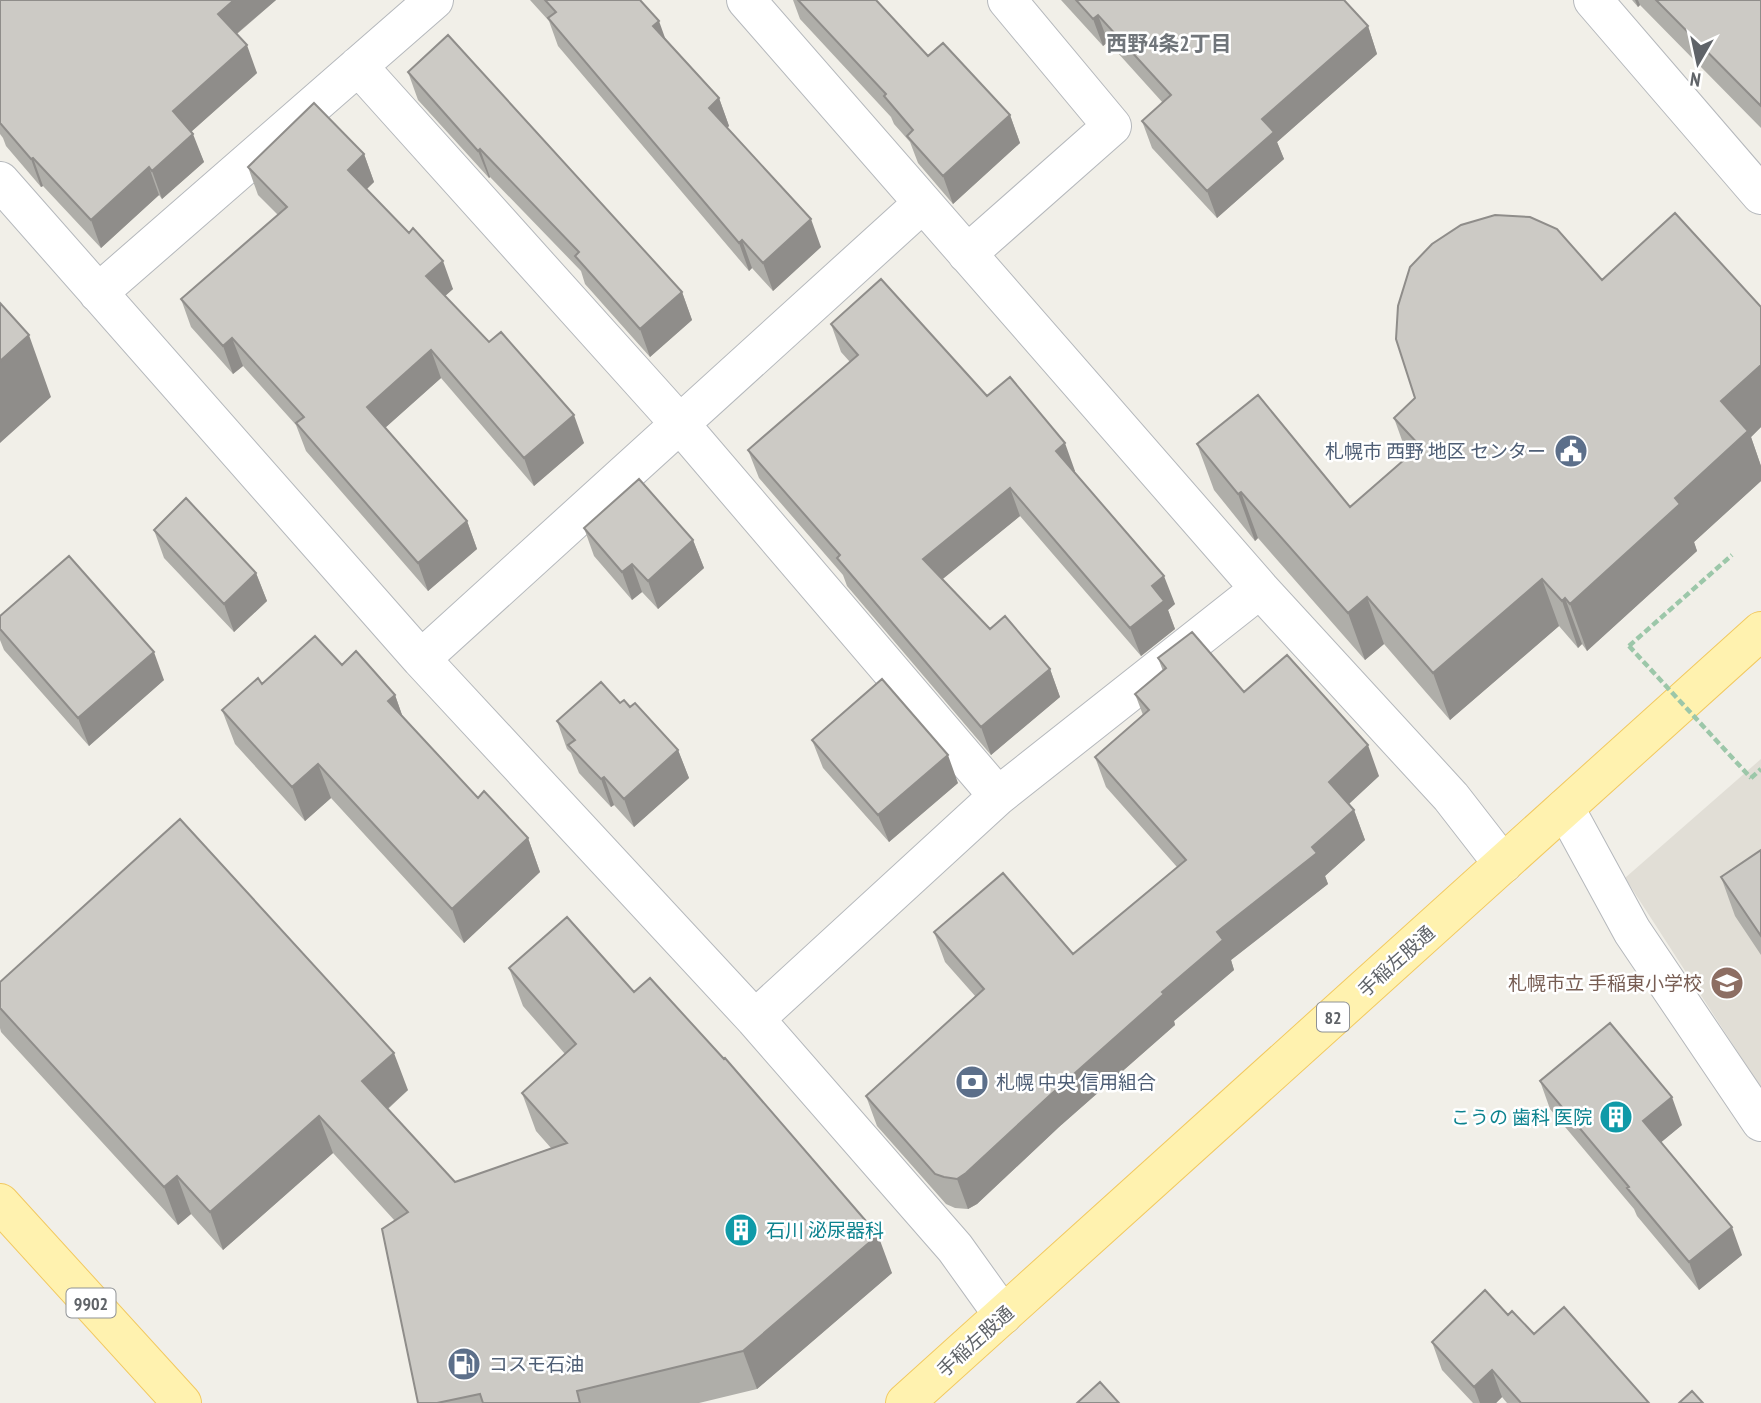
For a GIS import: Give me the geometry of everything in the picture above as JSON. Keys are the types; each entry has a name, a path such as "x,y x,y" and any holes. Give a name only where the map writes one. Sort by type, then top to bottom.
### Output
{"main road":[{"name":"手稲左股通","path":"905,1403 1761,631"},
{"name":"9902","path":"0,1203 182,1403"}],"street":[{"path":"98,293 434,0"},
{"path":"746,0 1260,590 1451,797 1503,864"},
{"path":"967,254 1112,126 1007,0"},
{"path":"1593,0 1761,195"},
{"path":"358,66 680,424 998,796"},
{"path":"0,181 421,659 755,1019 955,1248 1003,1315"},
{"path":"421,659 923,204"},
{"path":"755,1019 998,796 1260,590"},
{"path":"1565,808 1632,932 1761,1122"}],"path":[{"path":"1732,555 1629,646 1751,778 1761,769"}],"shaded area":[{"name":"札幌市立 手稲東小学校","path":"1761,759 1761,1088 1625,878"}],"building":[{"path":"0,0 234,0 218,14 247,45 173,111 193,134 152,171 149,167 91,220 0,123"},
{"path":"545,0 640,0 659,21 653,26 719,98 709,108 811,219 763,263 742,240 739,243 548,18 556,12"},
{"path":"798,0 876,0 928,56 943,43 1010,115 943,176 907,136 913,130 884,96 886,94"},
{"path":"1076,0 1344,0 1368,26 1262,119 1274,132 1207,191 1142,121 1171,95 1098,15 1093,19"},
{"path":"1656,0 1761,0 1761,106"},
{"path":"448,35 682,292 640,329 575,256 579,252 480,149 478,151 408,72"},
{"path":"314,103 364,154 348,170 409,233 413,228 443,261 426,276 489,342 501,332 574,415 524,458 431,350 367,407 467,521 418,563 296,423 304,417 232,338 223,346 181,299 287,207 248,167"},
{"path":"1675,213 1761,307 1761,365 1721,401 1748,431 1675,498 1680,504 1570,604 1565,598 1562,601 1542,579 1433,673 1367,597 1348,613 1241,492 1238,494 1197,444 1258,395 1350,507 1420,446 1394,418 1415,398 1396,339 1398,306 1410,267 1432,244 1461,225 1495,215 1530,217 1557,229 1602,280"},
{"path":"881,279 987,396 1010,377 1065,443 1056,451 1164,576 1152,586 1164,601 1130,628 1010,488 923,559 990,629 1005,616 1050,669 981,727 837,558 840,555 748,450 858,355 831,324"},
{"path":"0,303 29,335 0,361"},
{"path":"639,479 693,540 648,581 632,564 622,572 584,528"},
{"path":"186,498 256,573 224,604 154,530"},
{"path":"69,556 154,652 78,718 0,629 0,616"},
{"path":"1192,632 1244,692 1287,655 1368,745 1329,782 1354,810 1312,847 1317,853 1217,932 1223,940 1162,992 1164,994 966,1173 957,1179 935,1174 866,1096 984,989 934,932 1003,873 1073,954 1186,860 1095,757 1149,710 1135,694 1166,668 1158,658"},
{"path":"315,636 342,665 356,651 395,695 388,701 478,798 484,791 528,838 452,909 318,764 292,787 222,710 258,678 262,684"},
{"path":"882,679 948,755 878,815 812,740"},
{"path":"601,682 620,703 624,700 630,707 635,703 678,750 624,799 568,745 575,740 557,721"},
{"path":"180,819 394,1053 362,1081 455,1182 567,1143 522,1093 576,1044 509,968 567,917 634,992 650,978 725,1058 878,1235 743,1351 577,1391 580,1403 483,1403 480,1394 437,1403 418,1403 382,1229 408,1212 319,1116 210,1212 177,1176 164,1187 0,1008 0,982"},
{"path":"1761,850 1761,936 1721,877"},
{"path":"1610,1023 1672,1097 1643,1121 1732,1227 1689,1262 1540,1081"},
{"path":"1485,1290 1508,1315 1512,1311 1534,1334 1564,1307 1649,1403 1521,1403 1492,1370 1474,1387 1432,1342"},
{"path":"1100,1382 1119,1403 1077,1403"},
{"path":"1692,1391 1703,1403 1679,1403"}],"place":[{"name":"札幌市 西野 地区 センター","path":"1571,451"},
{"name":"札幌市立 手稲東小学校","path":"1727,983"},
{"name":"札幌 中央 信用組合","path":"972,1082"},
{"name":"こうの 歯科 医院","path":"1616,1117"},
{"name":"石川 泌尿器科","path":"741,1230"},
{"name":"コスモ石油","path":"464,1364"}],"district":[{"name":"西野4条2丁目","path":"1169,43"}]}
